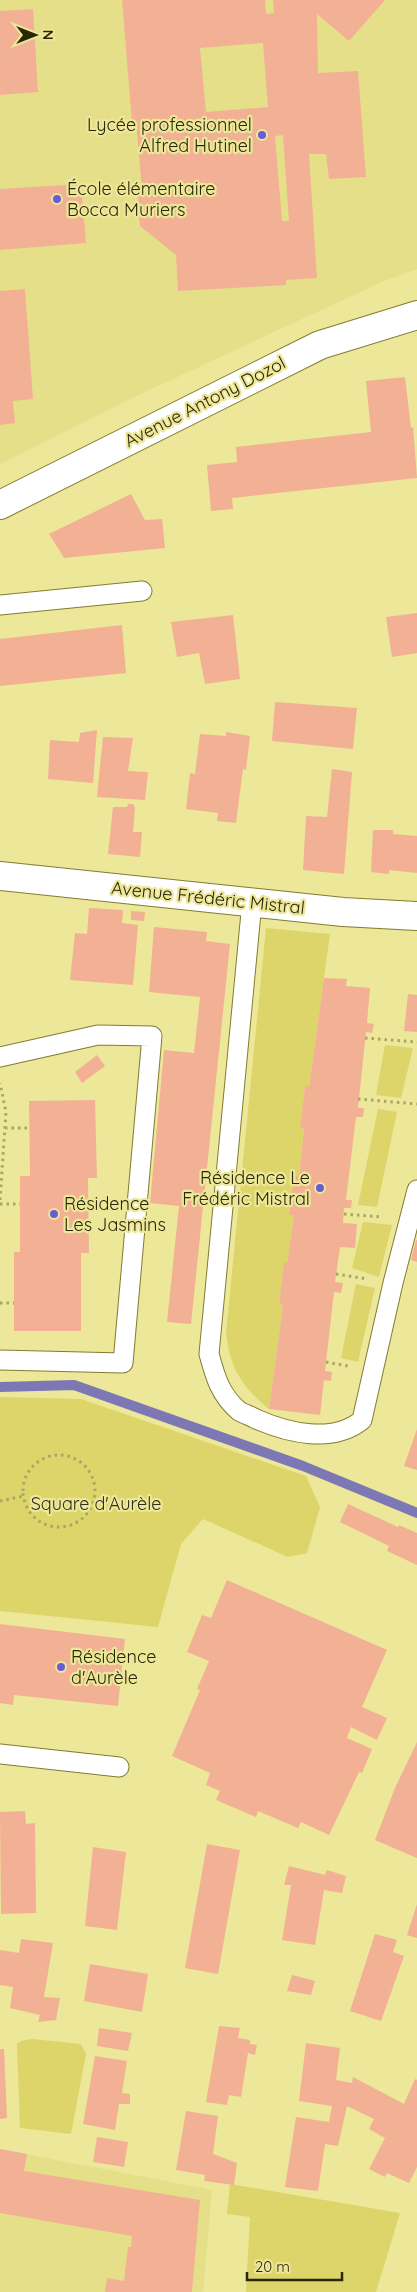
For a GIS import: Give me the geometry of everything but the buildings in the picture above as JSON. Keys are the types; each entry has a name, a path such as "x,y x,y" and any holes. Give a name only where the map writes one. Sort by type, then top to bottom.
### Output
{"street":[{"name":"Avenue Antony Dozol","path":"0,505 320,344 417,315"},
{"name":"Avenue Frédéric Mistral","path":"0,876 252,902 417,916"}],"lane":[{"path":"0,605 142,591"},
{"path":"252,902 209,1354 217,1385 239,1411 276,1428 308,1434 337,1433 352,1428 362,1420 393,1283 417,1190"},
{"path":"0,1057 98,1034 152,1036 123,1363 0,1360"},
{"path":"0,1754 120,1767"}],"path":[{"path":"365,1038 417,1042"},
{"path":"0,1082 6,1112 0,1202 20,1204"},
{"path":"358,1099 417,1104"},
{"path":"5,1128 29,1128"},
{"path":"344,1214 410,1219"},
{"path":"336,1274 393,1283"},
{"path":"0,1303 14,1303"},
{"path":"56,1455 68,1456 78,1460 90,1473 95,1489 94,1500 82,1518 73,1524 62,1527 41,1522 33,1515 24,1496 24,1484 28,1473 45,1458 56,1455"},
{"path":"0,1501 24,1496"}],"shaded area":[{"name":"Lycée professionnel Alfred Hutinel","path":"0,0 417,0 417,269 384,281 132,398 0,464"},
{"path":"0,2149 212,2190 203,2292 0,2292"}],"green space":[{"path":"266,928 330,934 309,1087 305,1087 300,1128 304,1129 299,1176 294,1176 289,1215 294,1216 287,1263 284,1263 279,1304 283,1305 269,1409 251,1393 239,1376 234,1367 226,1333"},
{"path":"385,1045 413,1048 401,1098 376,1095"},
{"path":"378,1109 397,1112 377,1207 358,1205"},
{"path":"363,1222 392,1225 379,1277 352,1268"},
{"path":"356,1284 375,1288 358,1362 341,1358"},
{"name":"Square d'Aurèle","path":"0,1397 81,1399 306,1476 320,1507 307,1553 288,1557 203,1519 181,1544 158,1627 0,1611"},
{"path":"32,2039 81,2044 86,2054 71,2134 20,2128 17,2044 21,2041"},
{"path":"230,2184 400,2213 376,2292 246,2292 250,2217 227,2214"}],"waterway":[{"path":"0,1387 74,1385 303,1466 417,1513"}],"place":[{"name":"Lycée professionnel Alfred Hutinel","path":"262,135"},
{"name":"École élémentaire Bocca Muriers","path":"57,199"},
{"name":"Résidence Le Frédéric Mistral","path":"320,1188"},
{"name":"Résidence Les Jasmins","path":"54,1214"},
{"name":"Résidence d'Aurèle","path":"61,1667"}]}
